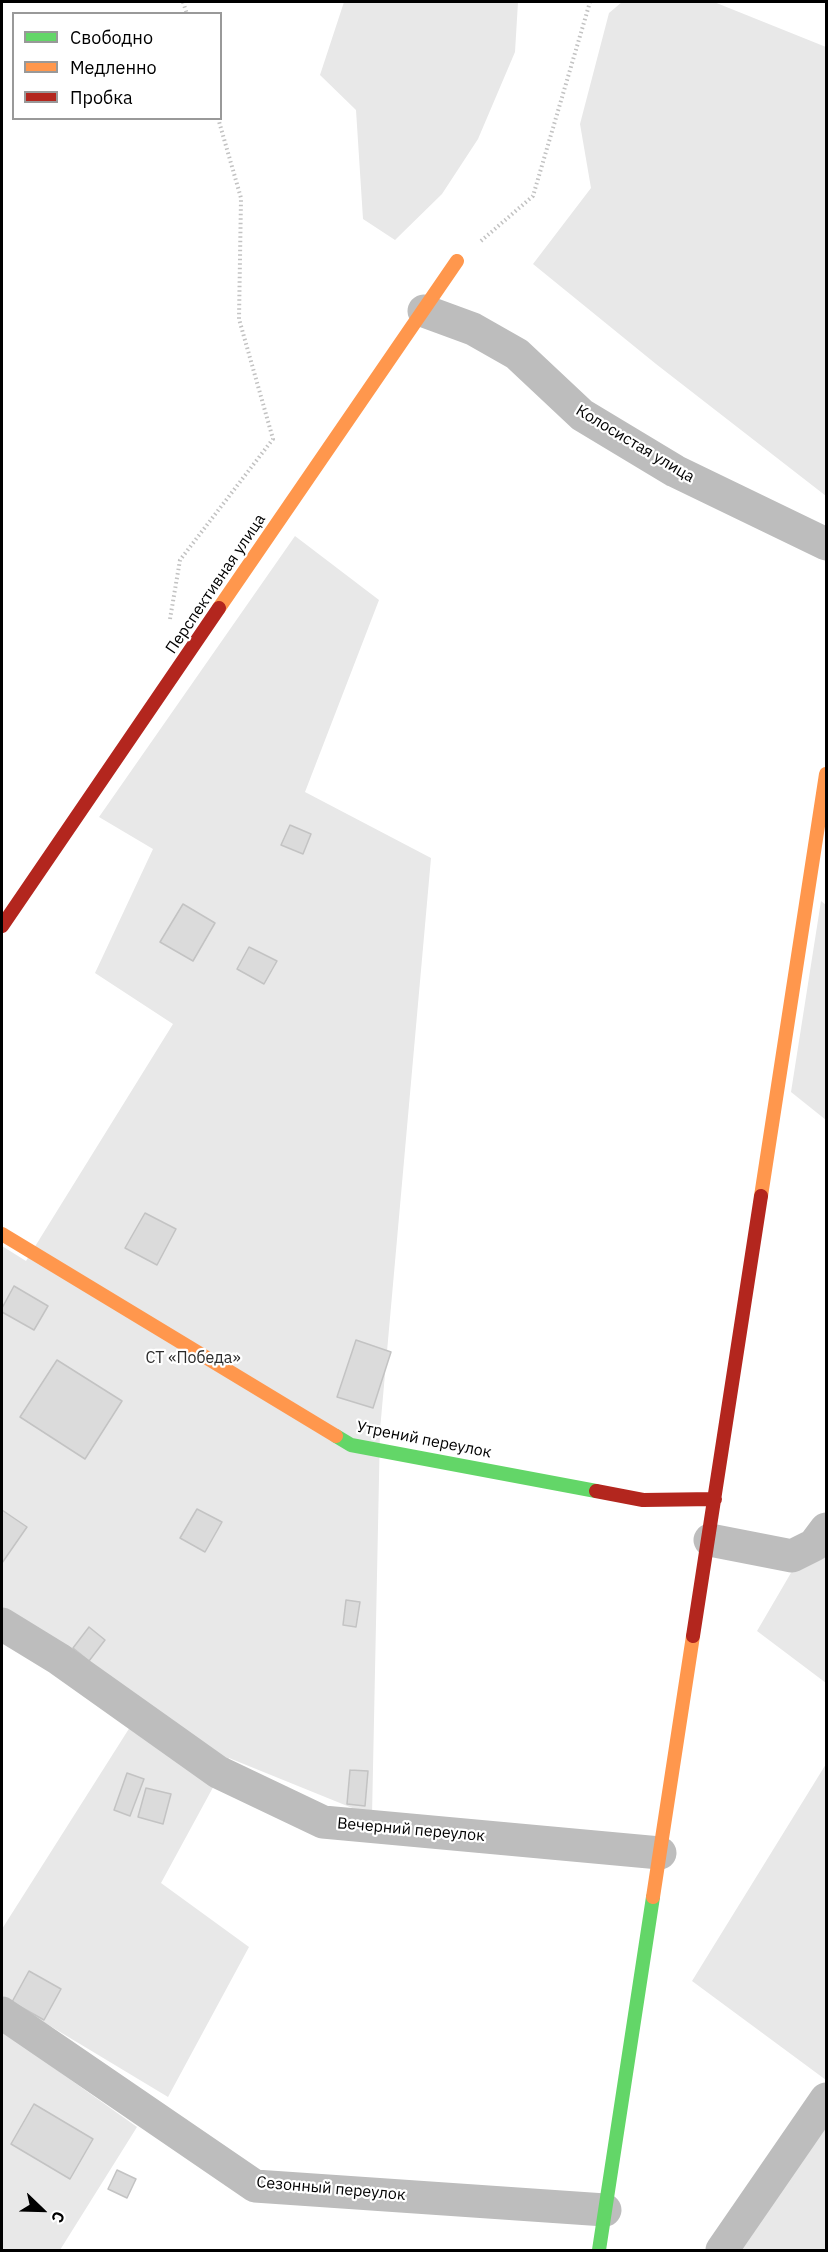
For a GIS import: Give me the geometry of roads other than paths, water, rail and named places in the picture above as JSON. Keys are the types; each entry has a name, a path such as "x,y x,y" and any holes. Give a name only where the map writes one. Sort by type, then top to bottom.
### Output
{"street":[{"name":"Перспективная улица","path":"2,926 457,261"},
{"name":"Колосистая улица","path":"424,311 473,329 516,354 582,415 675,471 826,544"},
{"path":"599,2250 826,774"},
{"name":"Утрений переулок","path":"2,1234 351,1445 643,1500 715,1499"},
{"path":"710,1540 792,1556 814,1545 826,1529"},
{"name":"Вечерний переулок","path":"2,1624 59,1659 218,1772 323,1822 660,1853"},
{"name":"Сезонный переулок","path":"2,2013 255,2186 605,2210"},
{"path":"722,2250 826,2099"}],"park label":[{"name":"СТ «Победа»","path":"193,1358"}]}
